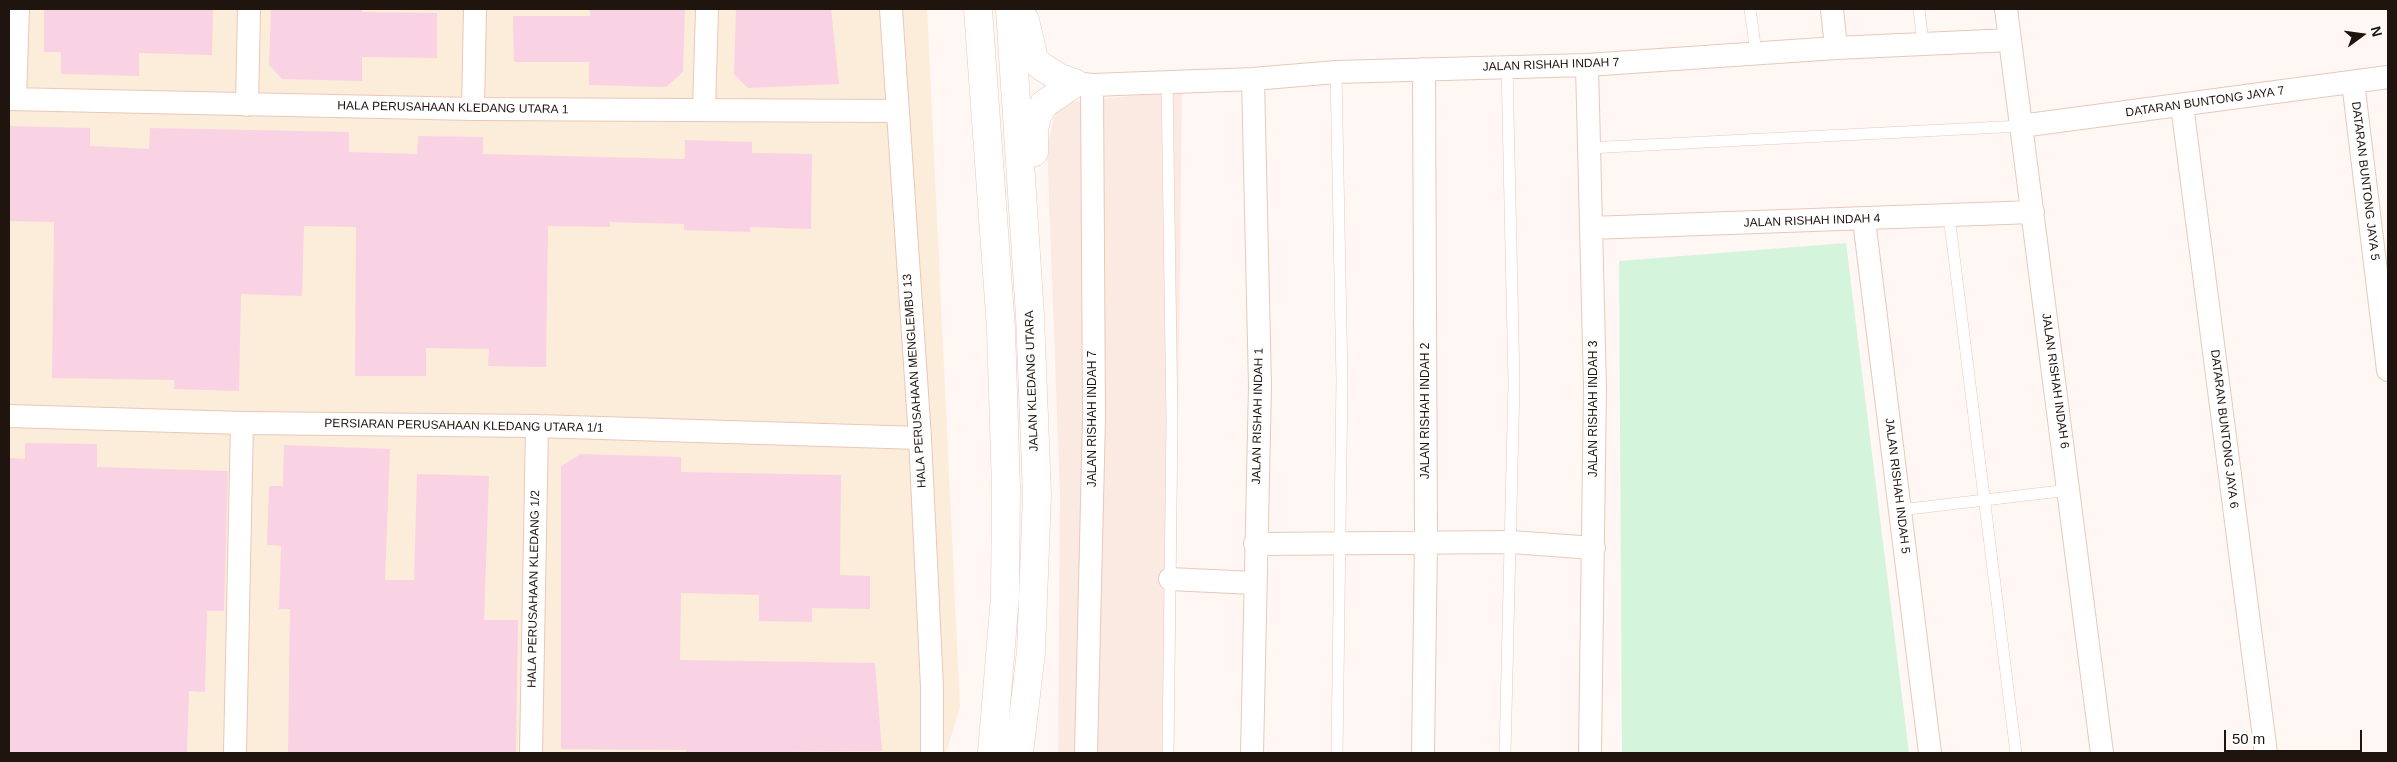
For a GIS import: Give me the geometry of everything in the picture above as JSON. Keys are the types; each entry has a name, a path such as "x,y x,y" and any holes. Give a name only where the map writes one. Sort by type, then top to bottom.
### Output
{"main road":[{"path":"978,9 1000,329 1006,488 1005,596 992,753"},
{"name":"JALAN KLEDANG UTARA","path":"1010,9 1030,316 1037,494 1030,652 1019,753"},
{"path":"1024,9 1027,34 1034,59 1040,66 1060,78 1084,84"},
{"path":"1030,316 1036,293 1038,235 1034,153 1035,122 1044,104 1084,84"}],"street":[{"path":"12,99 18,9"},
{"path":"247,105 249,9"},
{"path":"473,109 475,9"},
{"path":"704,110 707,9"},
{"name":"HALA PERUSAHAAN MENGLEMBU 13","path":"891,9 920,438 932,677 932,753"},
{"path":"1832,9 1836,48"},
{"name":"JALAN RISHAH INDAH 6","path":"2006,9 2102,753"},
{"name":"JALAN RISHAH INDAH 7","path":"1086,753 1094,418 1084,84 1253,78 1336,72 1587,65 1836,48 2010,40"},
{"name":"JALAN RISHAH INDAH 3","path":"1587,65 1595,388 1590,753"},
{"name":"JALAN RISHAH INDAH 2","path":"1423,753 1426,542 1424,69"},
{"name":"DATARAN BUNTONG JAYA 7","path":"2021,126 2388,77"},
{"name":"JALAN RISHAH INDAH 1","path":"1252,753 1254,583 1260,386 1253,78"},
{"name":"DATARAN BUNTONG JAYA 5","path":"2353,82 2388,370"},
{"name":"HALA PERUSAHAAN KLEDANG UTARA 1","path":"12,99 473,109 898,111"},
{"name":"DATARAN BUNTONG JAYA 6","path":"2182,105 2266,753"},
{"name":"JALAN RISHAH INDAH 4","path":"1591,228 1864,220 2033,212"},
{"name":"JALAN RISHAH INDAH 5","path":"1864,220 1930,753"},
{"name":"PERSIARAN PERUSAHAAN KLEDANG UTARA 1/1","path":"9,416 242,423 537,426 920,438"},
{"path":"235,753 242,423"},
{"name":"HALA PERUSAHAAN KLEDANG 1/2","path":"531,753 537,426"},
{"path":"1255,544 1511,542 1594,548"},
{"path":"1170,579 1254,583"}],"lane":[{"path":"1750,9 1756,53"},
{"path":"1919,9 1923,44"},
{"path":"1505,753 1514,383 1507,67"},
{"path":"1336,72 1342,380 1337,753"},
{"path":"1168,81 1172,421 1168,753"},
{"path":"1588,148 2021,126"},
{"path":"1949,216 2016,753"},
{"path":"1900,510 2069,490"}],"shaded area":[{"path":"9,9 927,9 960,707 946,753 9,753"},
{"path":"1182,91 1174,753 1058,753 1060,495 1047,145 1058,103"}],"green space":[{"path":"1846,243 1909,753 1622,753 1619,261"}],"building":[{"path":"44,9 213,10 212,55 139,53 139,76 61,74 61,52 44,52"},
{"path":"271,9 362,9 362,12 437,13 437,58 362,57 362,81 282,79 269,65"},
{"path":"590,9 685,9 683,72 666,87 589,85 589,62 514,62 513,16 590,16"},
{"path":"736,9 831,9 839,84 748,88 734,74"},
{"path":"9,126 90,128 90,146 149,149 150,128 349,132 349,152 417,154 418,136 483,137 483,154 685,159 685,140 752,142 752,153 812,154 811,229 750,227 750,232 684,230 684,224 610,222 610,227 548,226 546,367 488,366 489,349 426,348 426,376 355,376 356,227 304,226 302,296 241,294 239,391 174,389 174,380 52,378 54,222 9,221"},
{"path":"25,443 97,444 97,467 228,471 224,611 207,611 205,692 189,691 187,753 9,753 9,458 25,459"},
{"path":"284,445 390,449 385,580 414,580 417,474 489,476 484,620 518,620 516,753 288,753 290,609 279,609 281,546 267,545 269,486 283,486"},
{"path":"581,454 681,457 681,472 841,475 840,575 870,576 870,609 812,608 812,622 759,621 759,595 681,593 680,660 875,663 882,751 686,753 686,750 561,749 561,466"}]}
